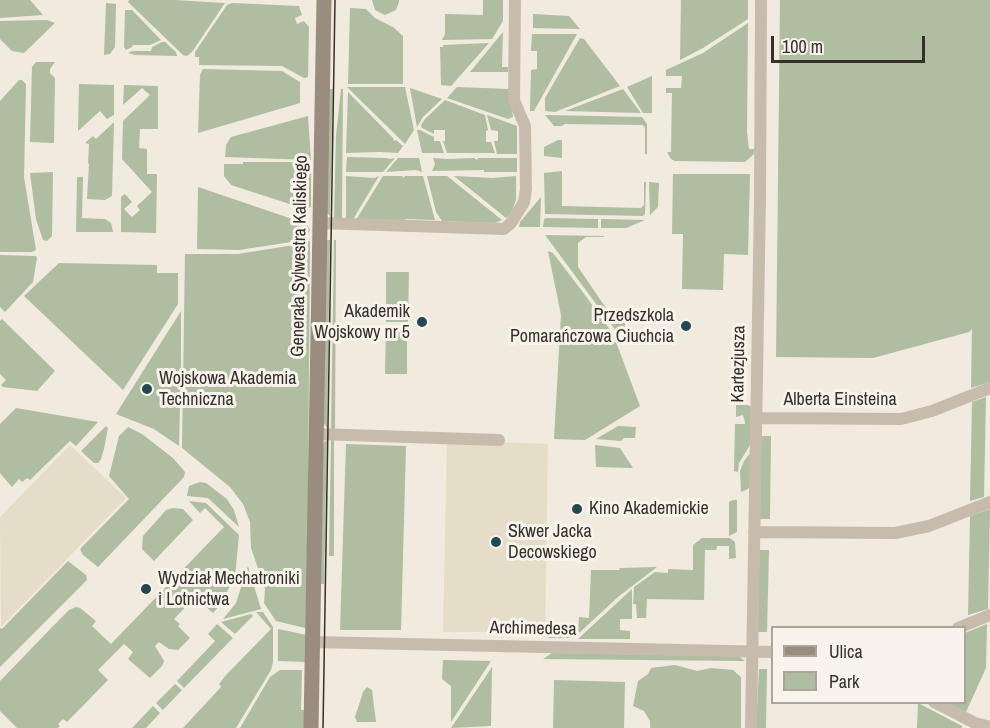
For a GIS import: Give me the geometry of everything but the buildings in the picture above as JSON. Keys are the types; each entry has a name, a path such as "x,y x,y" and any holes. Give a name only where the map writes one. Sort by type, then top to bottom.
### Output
{"street":[{"name":"Generała Sylwestra Kaliskiego","path":"311,728 324,0"},
{"name":"Kartezjusza","path":"751,728 761,0"},
{"path":"319,223 504,229 511,223 524,202 526,189 525,126 514,100 515,3"},
{"name":"Alberta Einsteina","path":"756,418 901,419 932,411 990,388"},
{"path":"317,434 499,440"},
{"path":"754,532 895,533 929,526 990,502"},
{"path":"961,626 990,615"},
{"name":"Archimedesa","path":"313,642 771,652"},
{"path":"938,704 975,723 990,727"}],"green space":[{"path":"0,0 30,0 43,15 0,18"},
{"path":"129,0 225,3 187,56 183,55 128,2"},
{"path":"372,0 399,0 399,2 396,10 385,15 375,10"},
{"path":"483,0 503,0 503,21 492,39 442,40 445,34 445,14 483,15"},
{"path":"681,0 748,0 748,19 680,60"},
{"path":"780,0 990,0 990,382 971,388 972,329 969,332 873,358 776,357"},
{"path":"106,3 116,4 115,47 110,54 104,55"},
{"path":"232,3 299,6 302,15 295,18 297,24 304,21 309,27 308,77 304,78 282,66 199,65 199,57 195,57 195,52 227,5"},
{"path":"350,8 366,9 375,18 393,27 403,36 403,84 348,84"},
{"path":"125,10 132,10 161,40 150,45 133,45 126,50 124,47"},
{"path":"533,14 569,16 580,29 533,28"},
{"path":"47,20 55,23 24,53 12,51 0,39 0,21"},
{"path":"748,23 747,132 749,149 755,149 754,154 745,162 675,161 671,159 667,152 671,152 672,93 666,93 666,88 681,88 682,76 666,76 666,70 703,53"},
{"path":"503,32 502,67 508,67 508,72 470,72"},
{"path":"532,34 577,34 534,111 530,111 531,70 537,69 537,51 531,51"},
{"path":"580,38 584,39 620,86 555,112 545,111 545,98"},
{"path":"162,42 176,52 177,56 128,53 151,51 152,47"},
{"path":"489,43 451,86 441,85 440,47"},
{"path":"36,62 55,62 50,69 50,73 55,78 54,143 30,142 32,67"},
{"path":"203,69 282,71 300,82 300,103 198,133 200,75"},
{"path":"652,76 652,113 643,113 627,87"},
{"path":"19,80 26,84 24,177 36,250 0,252 0,101"},
{"path":"79,84 114,85 114,115 107,119 100,111 78,131"},
{"path":"124,85 158,86 158,129 140,129 139,148 147,149 147,174 157,174 156,233 121,232 121,197 125,194 132,202 124,209 132,217 140,210 137,206 152,192 122,159 123,121 150,95 142,88 123,105"},
{"path":"347,87 405,87 414,130 405,144"},
{"path":"457,87 509,89 513,117 508,119 447,98"},
{"path":"410,88 442,99 423,117 417,127"},
{"path":"328,89 333,89 330,216 327,213"},
{"path":"341,89 343,89 342,221 334,219 336,136"},
{"path":"623,89 641,113 565,111"},
{"path":"348,92 394,141 396,140 403,146 398,153 346,153"},
{"path":"445,100 485,115 488,130 486,131 486,142 491,142 495,153 447,153 443,141 445,141 445,130 434,130 434,134 422,128 421,125 425,119"},
{"path":"487,115 517,126 517,154 497,154 494,141 498,141 498,131 491,130"},
{"path":"545,115 642,117 647,124 647,154 645,154 643,125 565,124 554,126"},
{"path":"308,116 311,160 225,157 226,145 231,137"},
{"path":"114,122 112,196 105,200 87,199 89,144 85,143 93,136 96,139"},
{"path":"417,130 434,137 434,141 440,141 444,153 422,153"},
{"path":"562,140 562,158 544,156 544,147"},
{"path":"347,157 395,158 383,172 346,172"},
{"path":"398,158 419,158 422,172 416,170 386,172"},
{"path":"433,158 474,158 477,160 478,158 517,158 517,172 432,171 435,164"},
{"path":"243,162 311,162 311,207 305,209 231,185 224,176 224,164 243,164"},
{"path":"562,171 562,206 641,208 644,205 644,182 646,182 645,214 643,216 545,214 544,173"},
{"path":"53,172 52,236 47,241 43,240 36,219 30,173"},
{"path":"673,174 750,174 748,255 724,254 723,290 682,289 683,234 672,234"},
{"path":"346,176 374,178 379,176 352,221 346,221"},
{"path":"383,176 402,176 404,178 405,176 423,176 435,220 406,219 399,223 356,220"},
{"path":"427,176 447,176 502,220 495,223 442,221 436,212"},
{"path":"454,176 493,178 516,176 516,200 511,213 506,218"},
{"path":"77,177 83,177 82,218 105,219 111,223 113,232 76,232"},
{"path":"649,182 659,183 658,207 650,215"},
{"path":"198,187 307,224 310,230 298,241 239,250 197,249"},
{"path":"541,197 540,227 519,227 520,222"},
{"path":"546,218 598,219 598,228 543,227"},
{"path":"601,219 645,220 626,228 601,228"},
{"path":"545,235 604,236 586,237 578,243 578,267 606,308 625,309 625,343"},
{"path":"325,240 330,240 327,428 322,421"},
{"path":"334,240 336,240 335,430 331,430"},
{"path":"310,241 307,627 305,628 276,621 264,603 265,589 251,548 250,522 243,504 230,487 182,448 185,254 238,254"},
{"path":"548,251 553,253 613,334 640,406 585,440 554,439 561,315"},
{"path":"0,255 36,256 37,258 33,282 5,312 0,307"},
{"path":"59,263 157,265 157,273 178,273 178,304 123,390 24,296"},
{"path":"386,272 409,272 408,322 386,322"},
{"path":"181,311 179,446 154,429 116,414"},
{"path":"2,319 55,371 37,391 1,385 6,380 0,374 0,321"},
{"path":"386,330 407,330 407,374 385,374"},
{"path":"986,397 984,497 970,501 972,402"},
{"path":"736,405 751,407 750,445 739,463 738,472 734,471 735,424 745,424 745,422 743,415 736,417"},
{"path":"16,408 98,422 76,446 70,441 30,480 27,478 22,482 19,479 12,487 0,473 0,424"},
{"path":"106,426 108,428 101,459 98,463 94,463 81,451"},
{"path":"618,426 636,427 635,438 624,438 621,441 596,439"},
{"path":"128,427 142,434 173,458 185,472 184,477 98,567 83,555 80,549 129,499 109,476 119,436"},
{"path":"760,436 771,436 770,519 759,519"},
{"path":"334,438 334,556 329,556 331,439"},
{"path":"327,440 324,584 320,584 323,443"},
{"path":"346,444 406,446 401,630 340,630"},
{"path":"595,445 620,448 633,468 596,467"},
{"path":"751,452 750,486 741,492 740,471"},
{"path":"200,482 206,483 227,499 234,510 239,527 208,498 187,496 189,486"},
{"path":"737,500 737,532 729,536 729,502"},
{"path":"189,501 206,503 239,535 235,576 221,604 213,613 195,597 174,619 190,638 178,650 169,649 159,642 155,646 164,661 150,678 128,659 133,652 124,644 98,670 108,680 67,722 63,719 58,724 60,726 58,728 17,728 0,711 0,681 69,610 80,608 96,621 92,626 111,644 224,527 205,508 200,513"},
{"path":"183,509 193,520 154,561 142,549 143,536 166,510"},
{"path":"990,509 988,609 968,615 970,516"},
{"path":"702,538 730,538 735,542 736,558 729,559 729,546 717,546 716,550 705,550 704,600 647,599 646,618 637,618 636,604 633,604 634,587 655,572 668,573 668,569 693,570 693,545"},
{"path":"758,550 769,550 767,632 758,632"},
{"path":"68,561 86,575 87,580 0,667 0,628 2,629"},
{"path":"248,566 261,609 223,619 236,603"},
{"path":"657,567 618,597 578,634 579,617 589,618 591,570"},
{"path":"632,589 632,619 620,619 620,630 630,631 630,639 578,639"},
{"path":"256,612 263,612 273,627 273,662 271,670 236,728 183,728 221,687 219,684 226,675 271,629"},
{"path":"251,614 253,616 235,634 221,622"},
{"path":"548,618 571,637 571,638 548,638"},
{"path":"217,624 233,638 184,688 177,681 215,641 208,634"},
{"path":"987,624 986,668 966,712 950,704 966,704 966,633"},
{"path":"278,629 307,635 305,662 278,661"},
{"path":"552,653 738,656 745,661 543,659"},
{"path":"443,660 491,661 451,722 451,686 442,679"},
{"path":"675,665 697,671 711,668 733,670 741,677 741,728 650,728 650,721 644,711 633,706 638,681 648,674 651,668"},
{"path":"492,667 491,726 451,728"},
{"path":"759,669 767,669 766,728 756,728"},
{"path":"280,670 302,670 301,710 305,710 305,728 240,728 270,677"},
{"path":"554,680 625,682 624,728 553,728"},
{"path":"175,684 182,690 163,710 156,703"},
{"path":"367,687 372,690 376,722 357,722 355,717 363,692"},
{"path":"918,704 962,726 962,728 917,728"},
{"path":"153,706 160,713 146,728 132,728"}],"shaded area":[{"name":"Skwer Jacka Decowskiego","path":"447,440 548,444 545,638 535,632 443,632"},
{"path":"70,445 126,498 1,627 0,517"}],"tram line":[{"path":"323,728 335,0"}],"place":[{"name":"Akademik Wojskowy nr 5","path":"422,322"},
{"name":"Przedszkola Pomarańczowa Ciuchcia","path":"686,326"},
{"name":"Wojskowa Akademia Techniczna","path":"147,389"},
{"name":"Kino Akademickie","path":"577,509"},
{"name":"Skwer Jacka Decowskiego","path":"496,542"},
{"name":"Wydział Mechatroniki i Lotnictwa","path":"146,589"}]}
